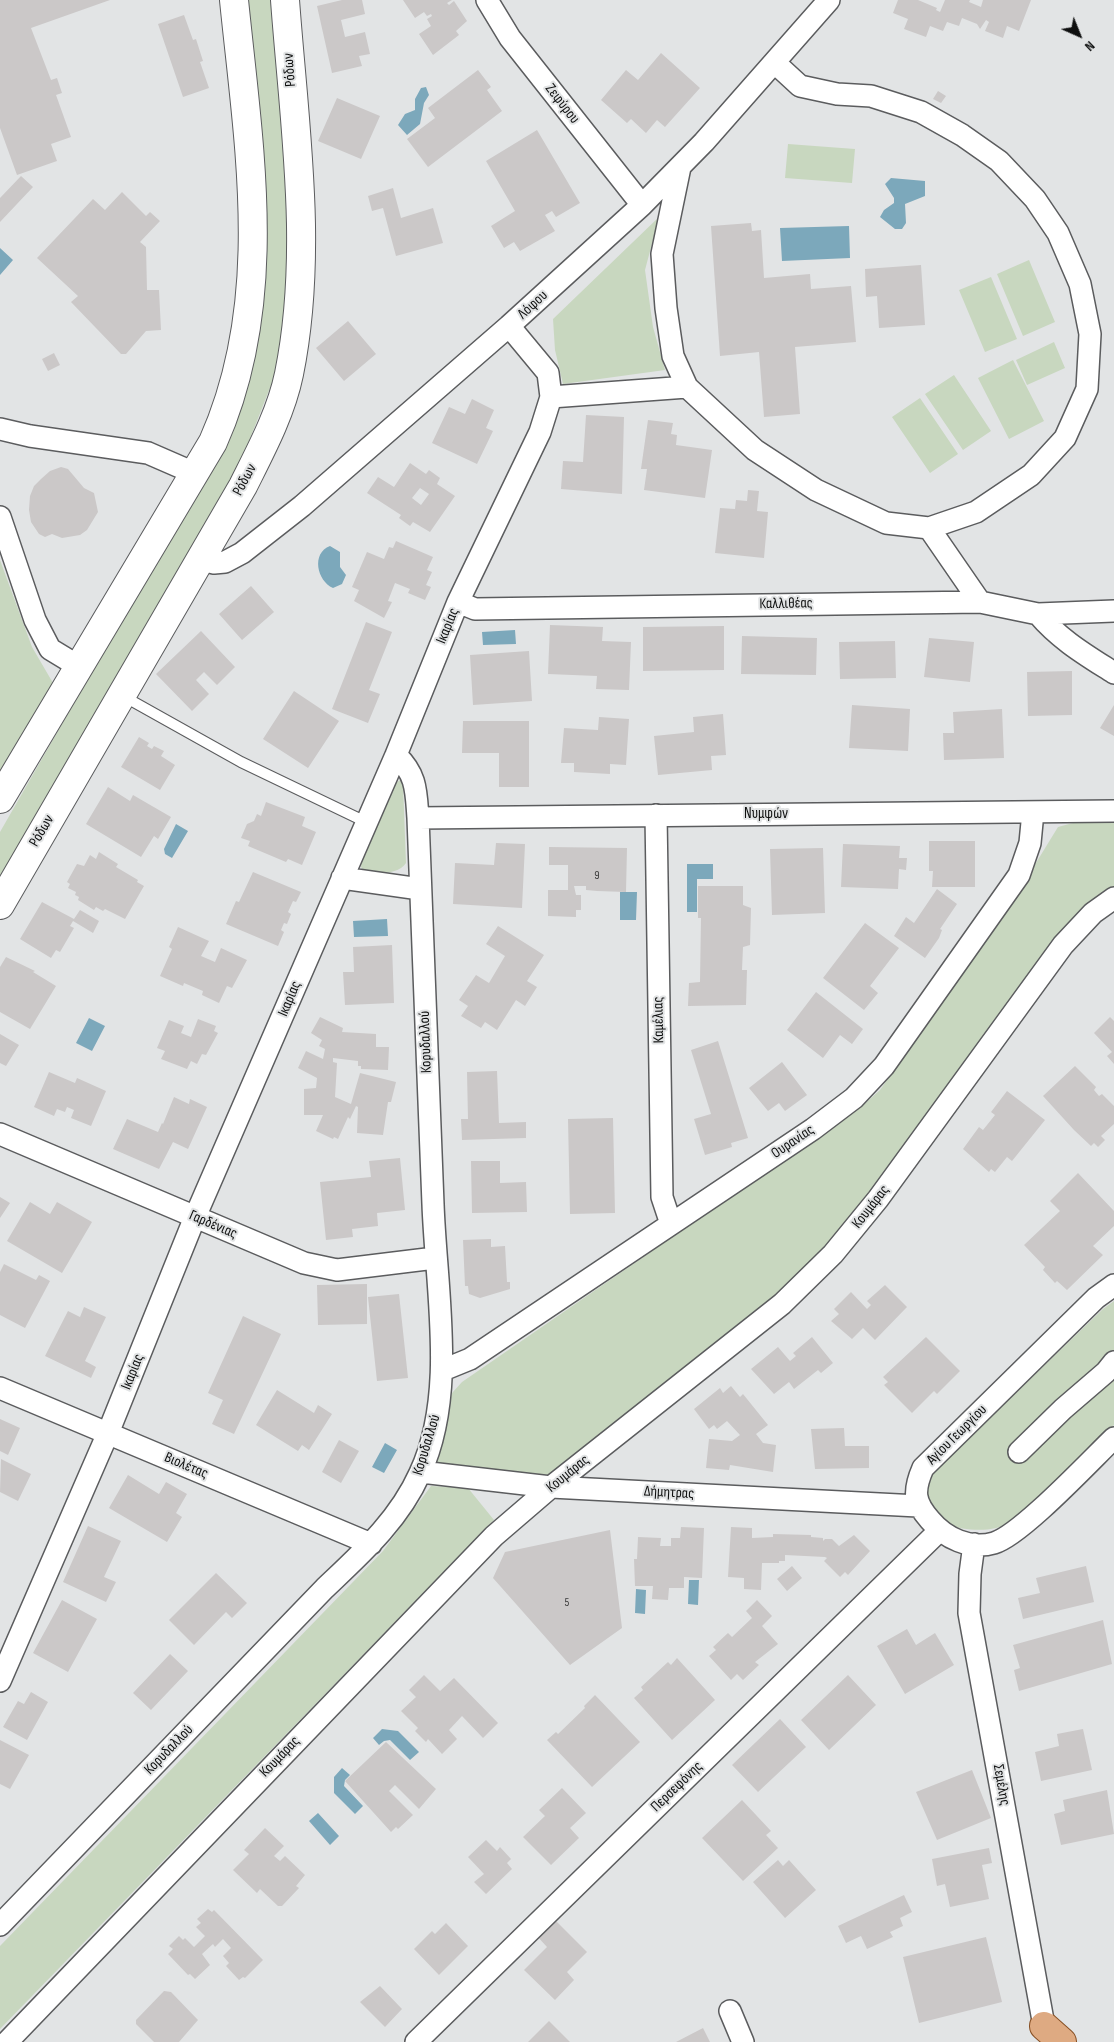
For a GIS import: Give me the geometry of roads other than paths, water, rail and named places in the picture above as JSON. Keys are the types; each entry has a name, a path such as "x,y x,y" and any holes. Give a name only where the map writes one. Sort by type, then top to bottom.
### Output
{"street":[{"path":"0,800 213,442 228,408 239,369 254,256 252,183 234,0"},
{"name":"Ρόδων","path":"0,905 243,486 271,429 289,375 300,303 302,232 285,0"},
{"name":"Ζεφύρου","path":"487,0 510,38 642,205"},
{"name":"Λόφου","path":"201,560 225,562 242,553 302,506 509,326 642,205 680,167 776,63 829,0"},
{"path":"680,167 662,254 666,308 674,356 687,387 754,450 816,490 886,523 929,528 976,512 1031,475 1065,438 1087,389 1090,334 1080,284 1058,233 1035,198 999,161 962,135 922,112 871,96 837,94 800,86 776,63"},
{"name":"Ικαρίας","path":"0,1681 108,1433 196,1217 396,755 458,602 540,432 551,397 548,373 509,326"},
{"path":"551,397 687,387"},
{"path":"0,429 39,438 148,453 194,473"},
{"path":"0,517 35,620 50,649 78,666"},
{"path":"929,528 980,602"},
{"name":"Καλλιθέας","path":"458,602 476,609 980,602 1038,614 1114,611"},
{"path":"1038,614 1052,630 1071,646 1114,673"},
{"name":"Κορυδαλλού","path":"0,1925 325,1588 371,1544 402,1507 421,1472 438,1414 443,1370 435,1258 418,818 415,784 408,766 396,755"},
{"name":"Νυμφών","path":"418,818 656,814 1114,811"},
{"name":"Ουρανίας","path":"443,1370 470,1359 820,1124 854,1098 884,1066 1019,875 1030,843 1032,812"},
{"name":"Καμέλιας","path":"656,814 662,1198 671,1224"},
{"path":"342,878 420,889"},
{"name":"Κουμάρας","path":"7,2042 218,1821 411,1624 453,1576 494,1536 551,1487 782,1304 834,1254 878,1199 1063,945 1093,913 1114,898"},
{"name":"Γαρδένιας","path":"0,1134 304,1263 337,1270 435,1258"},
{"name":"Αγίου Γεωργίου","path":"918,1506 916,1488 922,1468 1096,1298 1114,1285"},
{"path":"1019,1452 1063,1409 1106,1372 1114,1362"},
{"name":"Βιολέτας","path":"0,1388 371,1544"},
{"path":"918,1506 939,1531 955,1540 974,1544 994,1543 1016,1531 1114,1438"},
{"name":"Δήμητρας","path":"421,1472 551,1487 918,1506"},
{"name":"Περσεφόνης","path":"416,2042 939,1531"},
{"name":"Σεμέλης","path":"974,1544 970,1574 969,1613 1050,2037"},
{"path":"730,2011 743,2042"}],"lane":[{"path":"122,695 241,762 366,822"}],"water":[{"path":"426,87 429,95 424,103 420,124 407,135 398,125 405,114 415,110 415,99 421,88"},
{"path":"891,178 925,181 925,196 905,204 906,223 902,229 895,229 880,217 884,210 894,203 894,198 885,184"},
{"path":"849,226 850,258 782,261 780,228"},
{"path":"0,248 13,260 0,275"},
{"path":"330,546 340,552 340,567 346,575 342,584 333,588 323,579 318,567 320,555"},
{"path":"515,630 516,644 483,645 482,632"},
{"path":"176,824 188,831 172,858 165,854 164,849"},
{"path":"687,864 713,864 713,879 697,879 697,912 687,912"},
{"path":"620,892 637,892 636,920 620,920"},
{"path":"387,919 388,936 354,937 353,921"},
{"path":"89,1018 105,1026 92,1051 76,1043"},
{"path":"385,1443 397,1450 384,1473 372,1467"},
{"path":"689,1580 699,1580 698,1605 688,1604"},
{"path":"636,1589 646,1590 645,1614 635,1613"},
{"path":"382,1729 398,1731 419,1752 410,1760 390,1740 384,1741 379,1745 373,1738"},
{"path":"342,1768 350,1775 345,1780 344,1786 363,1806 355,1814 334,1793 334,1777"},
{"path":"318,1813 339,1836 330,1845 309,1821"}]}
